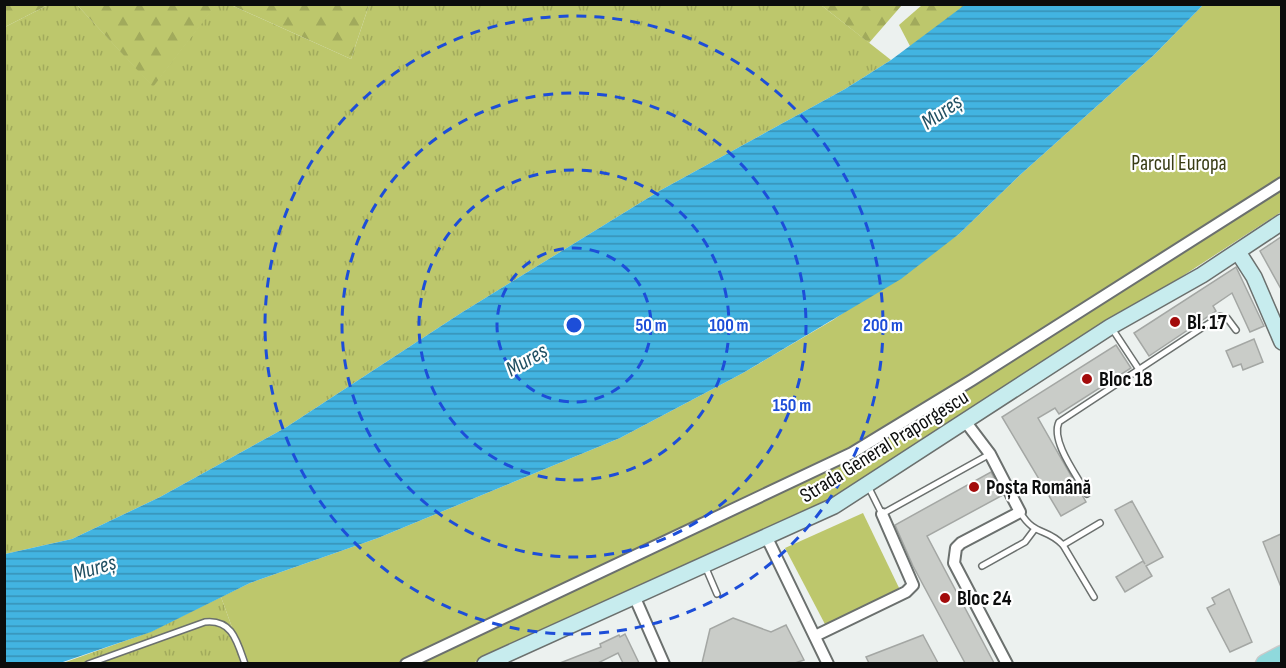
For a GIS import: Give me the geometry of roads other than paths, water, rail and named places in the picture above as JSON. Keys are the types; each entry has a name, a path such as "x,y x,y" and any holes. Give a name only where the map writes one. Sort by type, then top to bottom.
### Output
{"main road":[{"path":"1265,663 1281,655"}],"street":[{"path":"406,663 852,453 972,380 1281,183"},
{"name":"Strada General Praporgescu","path":"485,663 635,598 834,507 1110,327 1238,252 1281,222"},
{"path":"1238,252 1254,277 1281,342"},
{"path":"965,422 990,454 1020,512 961,543 953,555 954,563 1007,663"},
{"path":"815,636 906,592 913,585 882,514"},
{"path":"767,538 828,663"},
{"path":"635,598 664,663"}],"lane":[{"path":"1087,494 1060,445 1056,428 1066,416 1220,316 1227,318 1236,330"},
{"path":"1110,327 1140,370"},
{"path":"868,486 882,514 990,454"},
{"path":"1020,512 1028,526 1050,534 1063,545 1094,597"},
{"path":"1063,545 1100,523"},
{"path":"982,566 1025,542 1034,530"},
{"path":"705,566 717,594"},
{"path":"88,663 205,622 217,620 227,625 235,637 245,663"}],"water":[{"name":"Mureș","path":"966,4 1203,5 1154,55 1020,175 959,234 901,279 743,373 620,438 378,538 250,583 151,632 60,663 5,663 5,554 72,539 160,497 285,428 461,313 661,190 845,89 891,60"}],"place":[{"name":"Bl. 17","path":"1175,322"},
{"name":"Bloc 18","path":"1087,379"},
{"name":"Poșta Română","path":"974,487"},
{"name":"Bloc 24","path":"945,598"}],"park label":[{"name":"Parcul Europa","path":"1179,163"}]}
